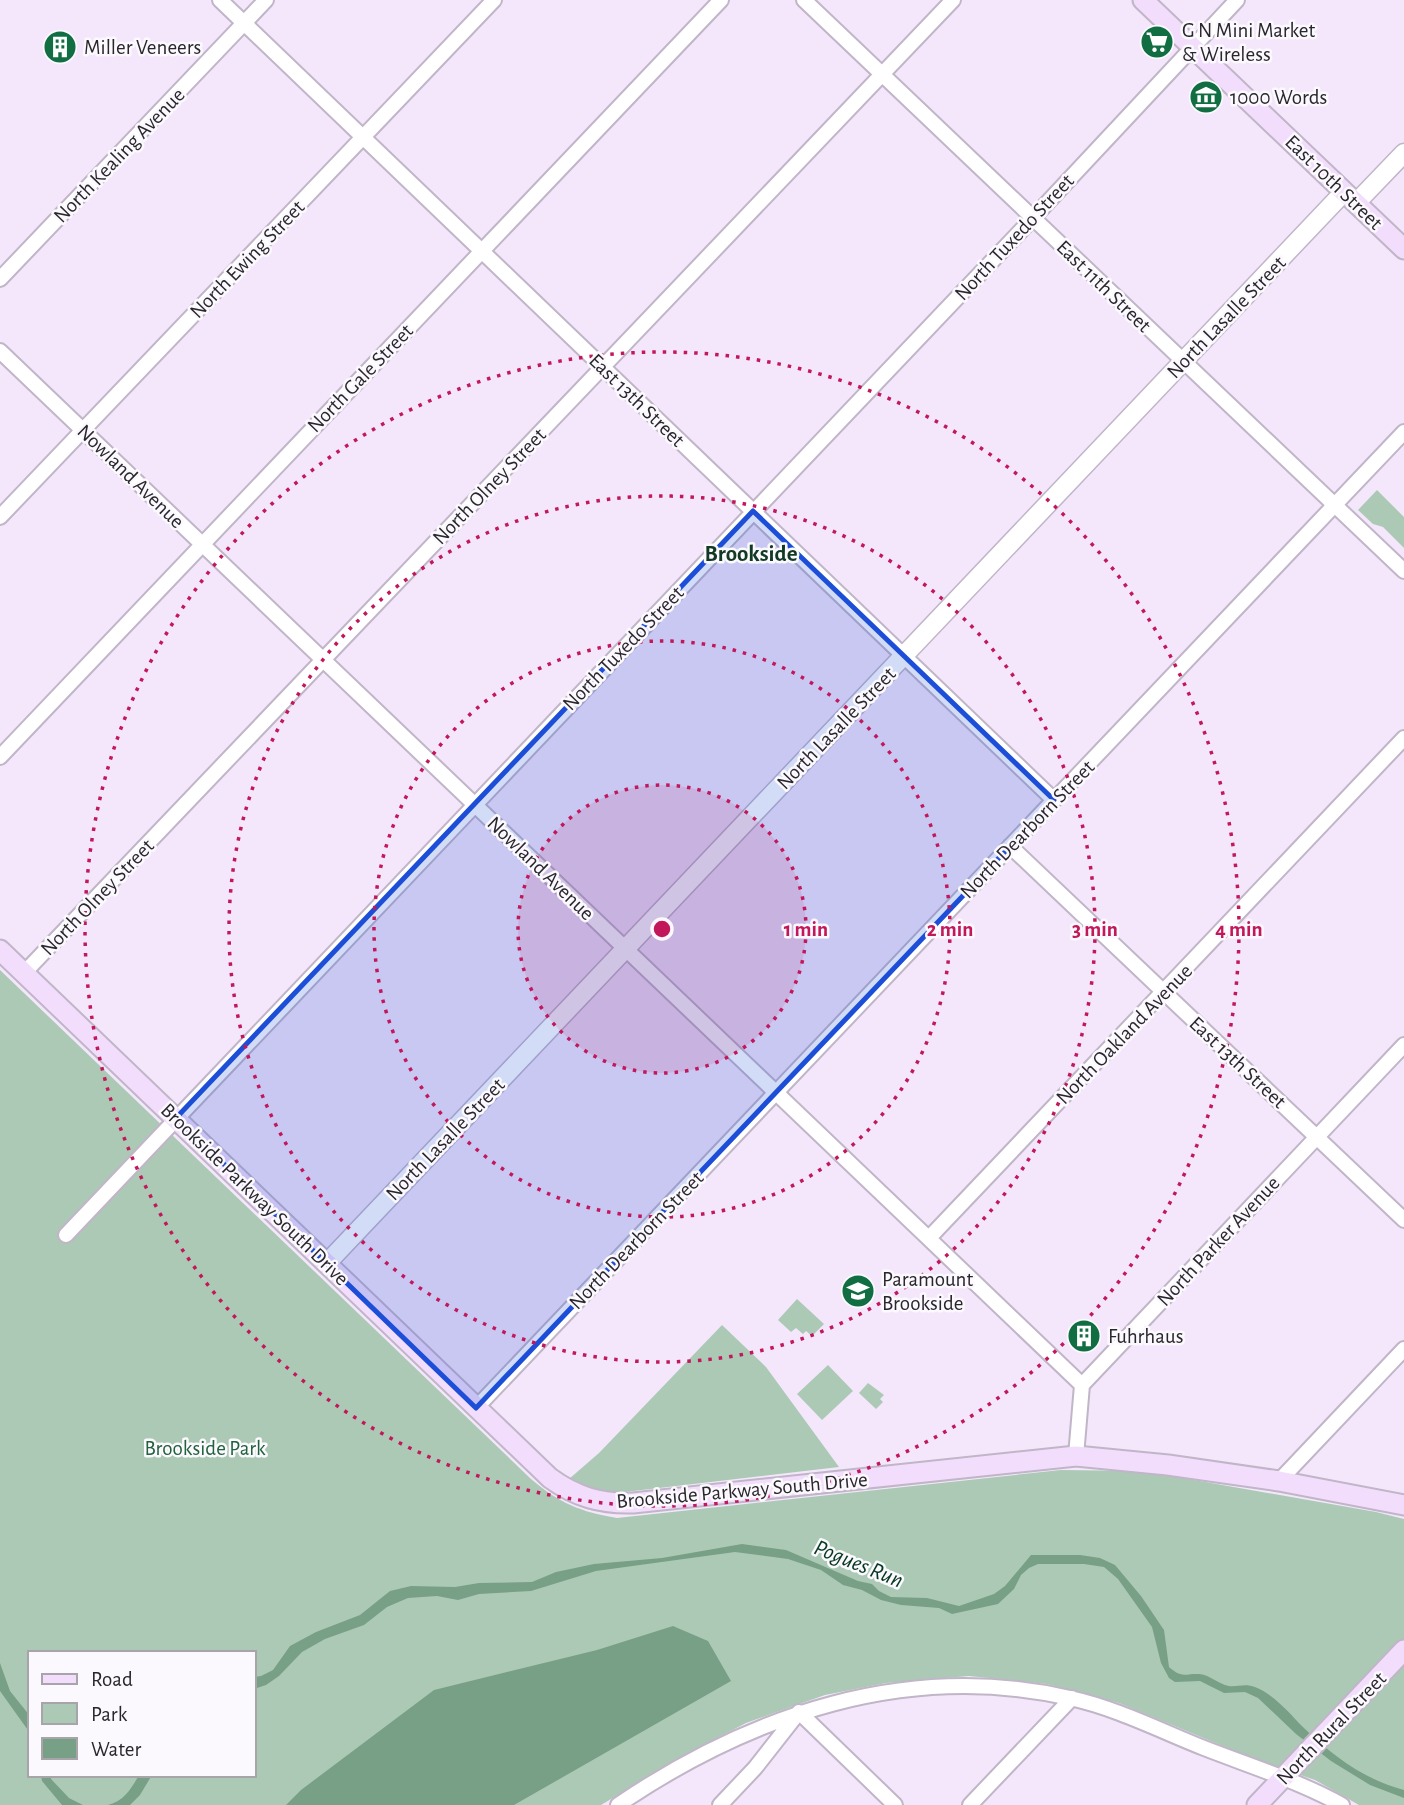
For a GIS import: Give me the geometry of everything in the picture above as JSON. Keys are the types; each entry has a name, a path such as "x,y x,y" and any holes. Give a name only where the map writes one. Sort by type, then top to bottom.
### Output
{"main road":[{"name":"East 10th Street","path":"1143,0 1404,249"},
{"name":"Brookside Parkway South Drive","path":"0,950 477,1408 561,1486 583,1497 616,1504 1076,1456 1279,1480 1404,1505"},
{"name":"North Rural Street","path":"1257,1805 1404,1650"}],"street":[{"name":"East 13th Street","path":"220,0 1054,800"},
{"name":"North Kealing Avenue","path":"0,279 266,0"},
{"name":"North Ewing Street","path":"0,517 494,0"},
{"name":"North Gale Street","path":"0,757 721,0"},
{"name":"East 11th Street","path":"804,0 1404,571"},
{"name":"North Olney Street","path":"24,973 953,0"},
{"name":"North Tuxedo Street","path":"66,1235 1237,0"},
{"name":"North Lasalle Street","path":"327,1263 1183,362 1350,198 1404,153"},
{"name":"Nowland Avenue","path":"0,351 1082,1385"},
{"name":"North Dearborn Street","path":"477,1408 1404,432"},
{"name":"North Oakland Avenue","path":"929,1238 1404,738"},
{"name":"East 13th Street","path":"1010,846 1404,1220"},
{"name":"North Parker Avenue","path":"1082,1385 1404,1045"},
{"path":"1279,1480 1404,1349"},
{"path":"1076,1456 1082,1385"},
{"path":"625,1803 738,1737 799,1712 850,1698 915,1688 979,1687 1029,1690 1094,1704 1342,1805"},
{"path":"970,1805 1072,1698"},
{"path":"720,1805 755,1768 799,1712"},
{"path":"799,1712 895,1805"}],"highlighted area":[{"path":"753,511 1054,800 476,1408 176,1118"}],"green space":[{"path":"1377,490 1404,517 1404,548 1383,527 1373,524 1358,510"},
{"name":"Brookside Park","path":"0,970 531,1479 561,1500 581,1509 617,1518 1061,1470 1143,1471 1404,1519 1404,1805 1359,1805 1315,1780 1254,1759 1119,1703 1047,1684 969,1676 886,1683 825,1695 746,1723 690,1752 601,1805 0,1805"},
{"path":"797,1299 824,1324 812,1336 806,1331 803,1334 796,1328 791,1332 778,1320"},
{"path":"722,1325 766,1367 839,1467 616,1493 592,1489 569,1479 599,1453"},
{"path":"828,1365 853,1391 822,1420 797,1394"},
{"path":"868,1383 884,1395 880,1399 883,1402 876,1409 859,1393"}],"water":[{"path":"742,1544 786,1550 858,1581 872,1584 891,1597 927,1598 959,1606 994,1594 1005,1586 1031,1555 1080,1555 1100,1558 1115,1565 1141,1596 1164,1630 1169,1667 1174,1671 1181,1674 1202,1674 1225,1685 1248,1685 1262,1690 1338,1757 1376,1780 1404,1790 1404,1798 1370,1785 1331,1761 1296,1734 1258,1698 1245,1692 1224,1693 1200,1681 1175,1682 1169,1678 1161,1663 1152,1627 1118,1579 1104,1567 1084,1564 1038,1564 1021,1575 1014,1589 998,1604 952,1614 939,1608 901,1605 881,1600 862,1590 843,1585 821,1570 788,1559 735,1552 596,1571 531,1591 479,1594 458,1600 437,1596 408,1598 387,1607 364,1625 325,1639 302,1652 279,1676 256,1688 256,1677 273,1670 290,1646 316,1632 360,1615 390,1591 411,1586 455,1587 479,1583 532,1582 556,1572 594,1564 662,1558"},
{"path":"673,1626 708,1641 731,1681 514,1805 286,1805 301,1790 434,1690 597,1650"},
{"path":"0,1663 10,1691 28,1714 28,1730 0,1691"},
{"path":"41,1777 51,1777 69,1798 83,1805 62,1805"},
{"path":"138,1777 151,1777 130,1805 108,1805 123,1797"}],"place":[{"name":"G N Mini Market & Wireless","path":"1157,42"},
{"name":"Miller Veneers","path":"60,47"},
{"name":"1000 Words","path":"1206,97"},
{"name":"Paramount Brookside","path":"858,1291"},
{"name":"Fuhrhaus","path":"1084,1336"}],"district":[{"name":"Brookside","path":"751,553"}],"water label":[{"name":"Pogues Run","path":"859,1563"}]}
